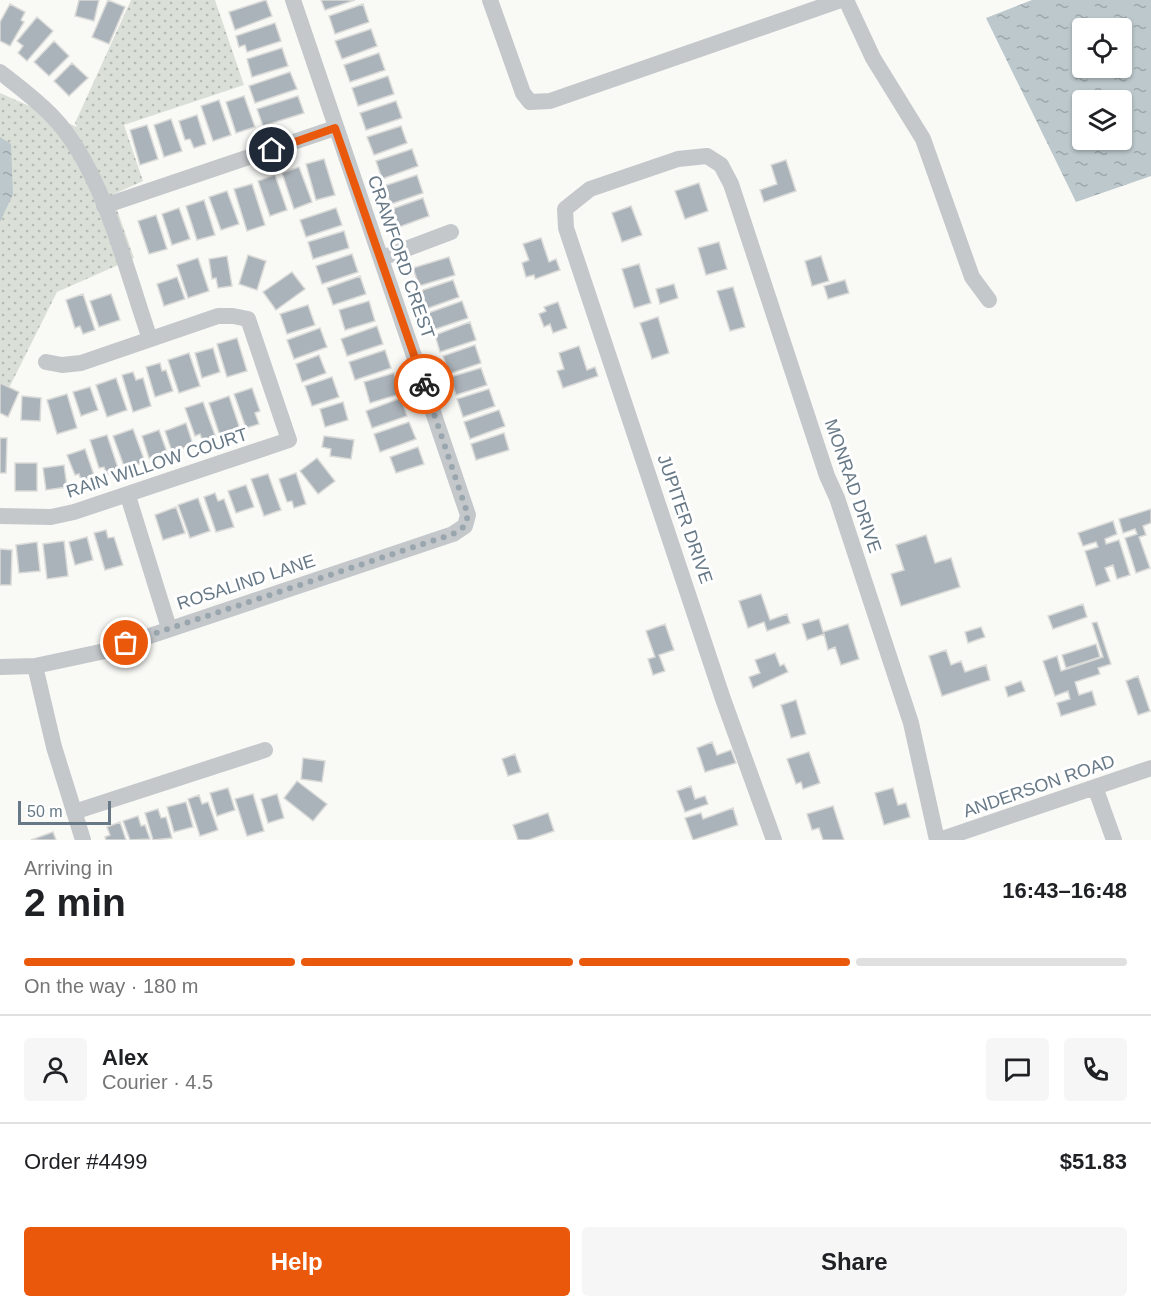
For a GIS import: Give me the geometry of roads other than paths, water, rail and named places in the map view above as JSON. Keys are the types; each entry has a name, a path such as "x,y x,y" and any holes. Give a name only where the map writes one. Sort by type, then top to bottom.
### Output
{"street":[{"name":"CRAWFORD CREST","path":"294,0 335,128 468,515 465,526"},
{"path":"490,0 523,93 530,102 560,98 841,0"},
{"path":"846,0 873,58 923,139 972,277 989,300"},
{"path":"0,72 54,118 84,160 104,206 150,339 81,363 63,365 46,362"},
{"path":"104,206 335,128"},
{"name":"JUPITER DRIVE","path":"708,156 678,159 590,189 565,209 566,228 582,270 723,699 774,840"},
{"name":"MONRAD DRIVE","path":"708,156 721,165 731,184 856,553 911,723 938,840"},
{"path":"381,258 451,232"},
{"name":"RAIN WILLOW COURT","path":"0,516 51,517 128,496 289,440 248,319 218,316 150,339"},
{"path":"128,496 170,628"},
{"name":"ROSALIND LANE","path":"0,667 35,666 105,651 453,534 465,526"},
{"path":"35,666 54,747 83,840"},
{"path":"74,812 265,750"},
{"name":"ANDERSON ROAD","path":"938,840 1151,768"},
{"path":"1095,787 1114,840"}],"water":[{"path":"1032,0 1151,0 1151,176 1076,202 986,18"},
{"path":"0,137 11,144 13,194 0,222"}]}
